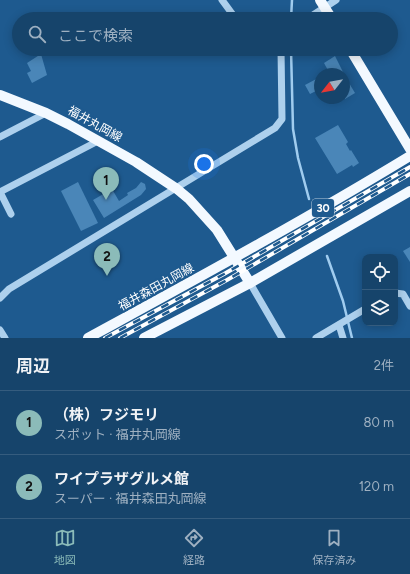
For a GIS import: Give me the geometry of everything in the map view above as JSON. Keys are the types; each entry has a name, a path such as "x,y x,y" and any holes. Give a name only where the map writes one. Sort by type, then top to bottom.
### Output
{"main road":[{"path":"354,56 410,149"},
{"name":"福井丸岡線","path":"0,95 46,113 136,162 176,189 189,199 211,222 250,283"},
{"name":"30","path":"235,258 310,214 333,203 410,156"},
{"name":"30","path":"250,283 410,191"},
{"name":"福井森田丸岡線","path":"88,338 235,258"},
{"path":"144,338 250,283"}],"street":[{"path":"222,0 231,12"},
{"path":"314,12 322,4 336,0"},
{"path":"0,298 9,289 275,128 282,119 281,56"},
{"path":"0,137 46,113"},
{"path":"11,214 0,192 98,141"},
{"path":"250,283 282,338"},
{"path":"398,294 403,294 410,306"},
{"path":"316,338 362,311"},
{"path":"339,325 343,338"},
{"path":"0,330 5,338"}],"building":[{"path":"38,56 42,56 47,75 32,83 27,73 31,71 27,63"},
{"path":"335,56 341,68 327,68 324,63"},
{"path":"314,80 314,92 310,94 305,85"},
{"path":"350,85 355,93 350,96"},
{"path":"338,125 348,142 346,144 359,163 353,167 352,165 337,174 315,138"},
{"path":"78,182 98,223 81,231 61,191"},
{"path":"141,182 145,184 146,189 141,195 104,218 93,200 112,189 119,201 128,195 127,193 136,188"},
{"path":"410,247 410,262 403,251"}],"waterway":[{"path":"291,12 292,0"},
{"path":"291,56 293,129 298,158 309,199"},
{"path":"327,256 343,301 352,338"}],"railway":[{"path":"105,338 224,274 410,167"},
{"path":"120,338 227,280 410,174"}],"place":[{"name":"（株）フジモリ","path":"106,200"},
{"name":"ワイプラザグルメ館","path":"107,276"}]}
